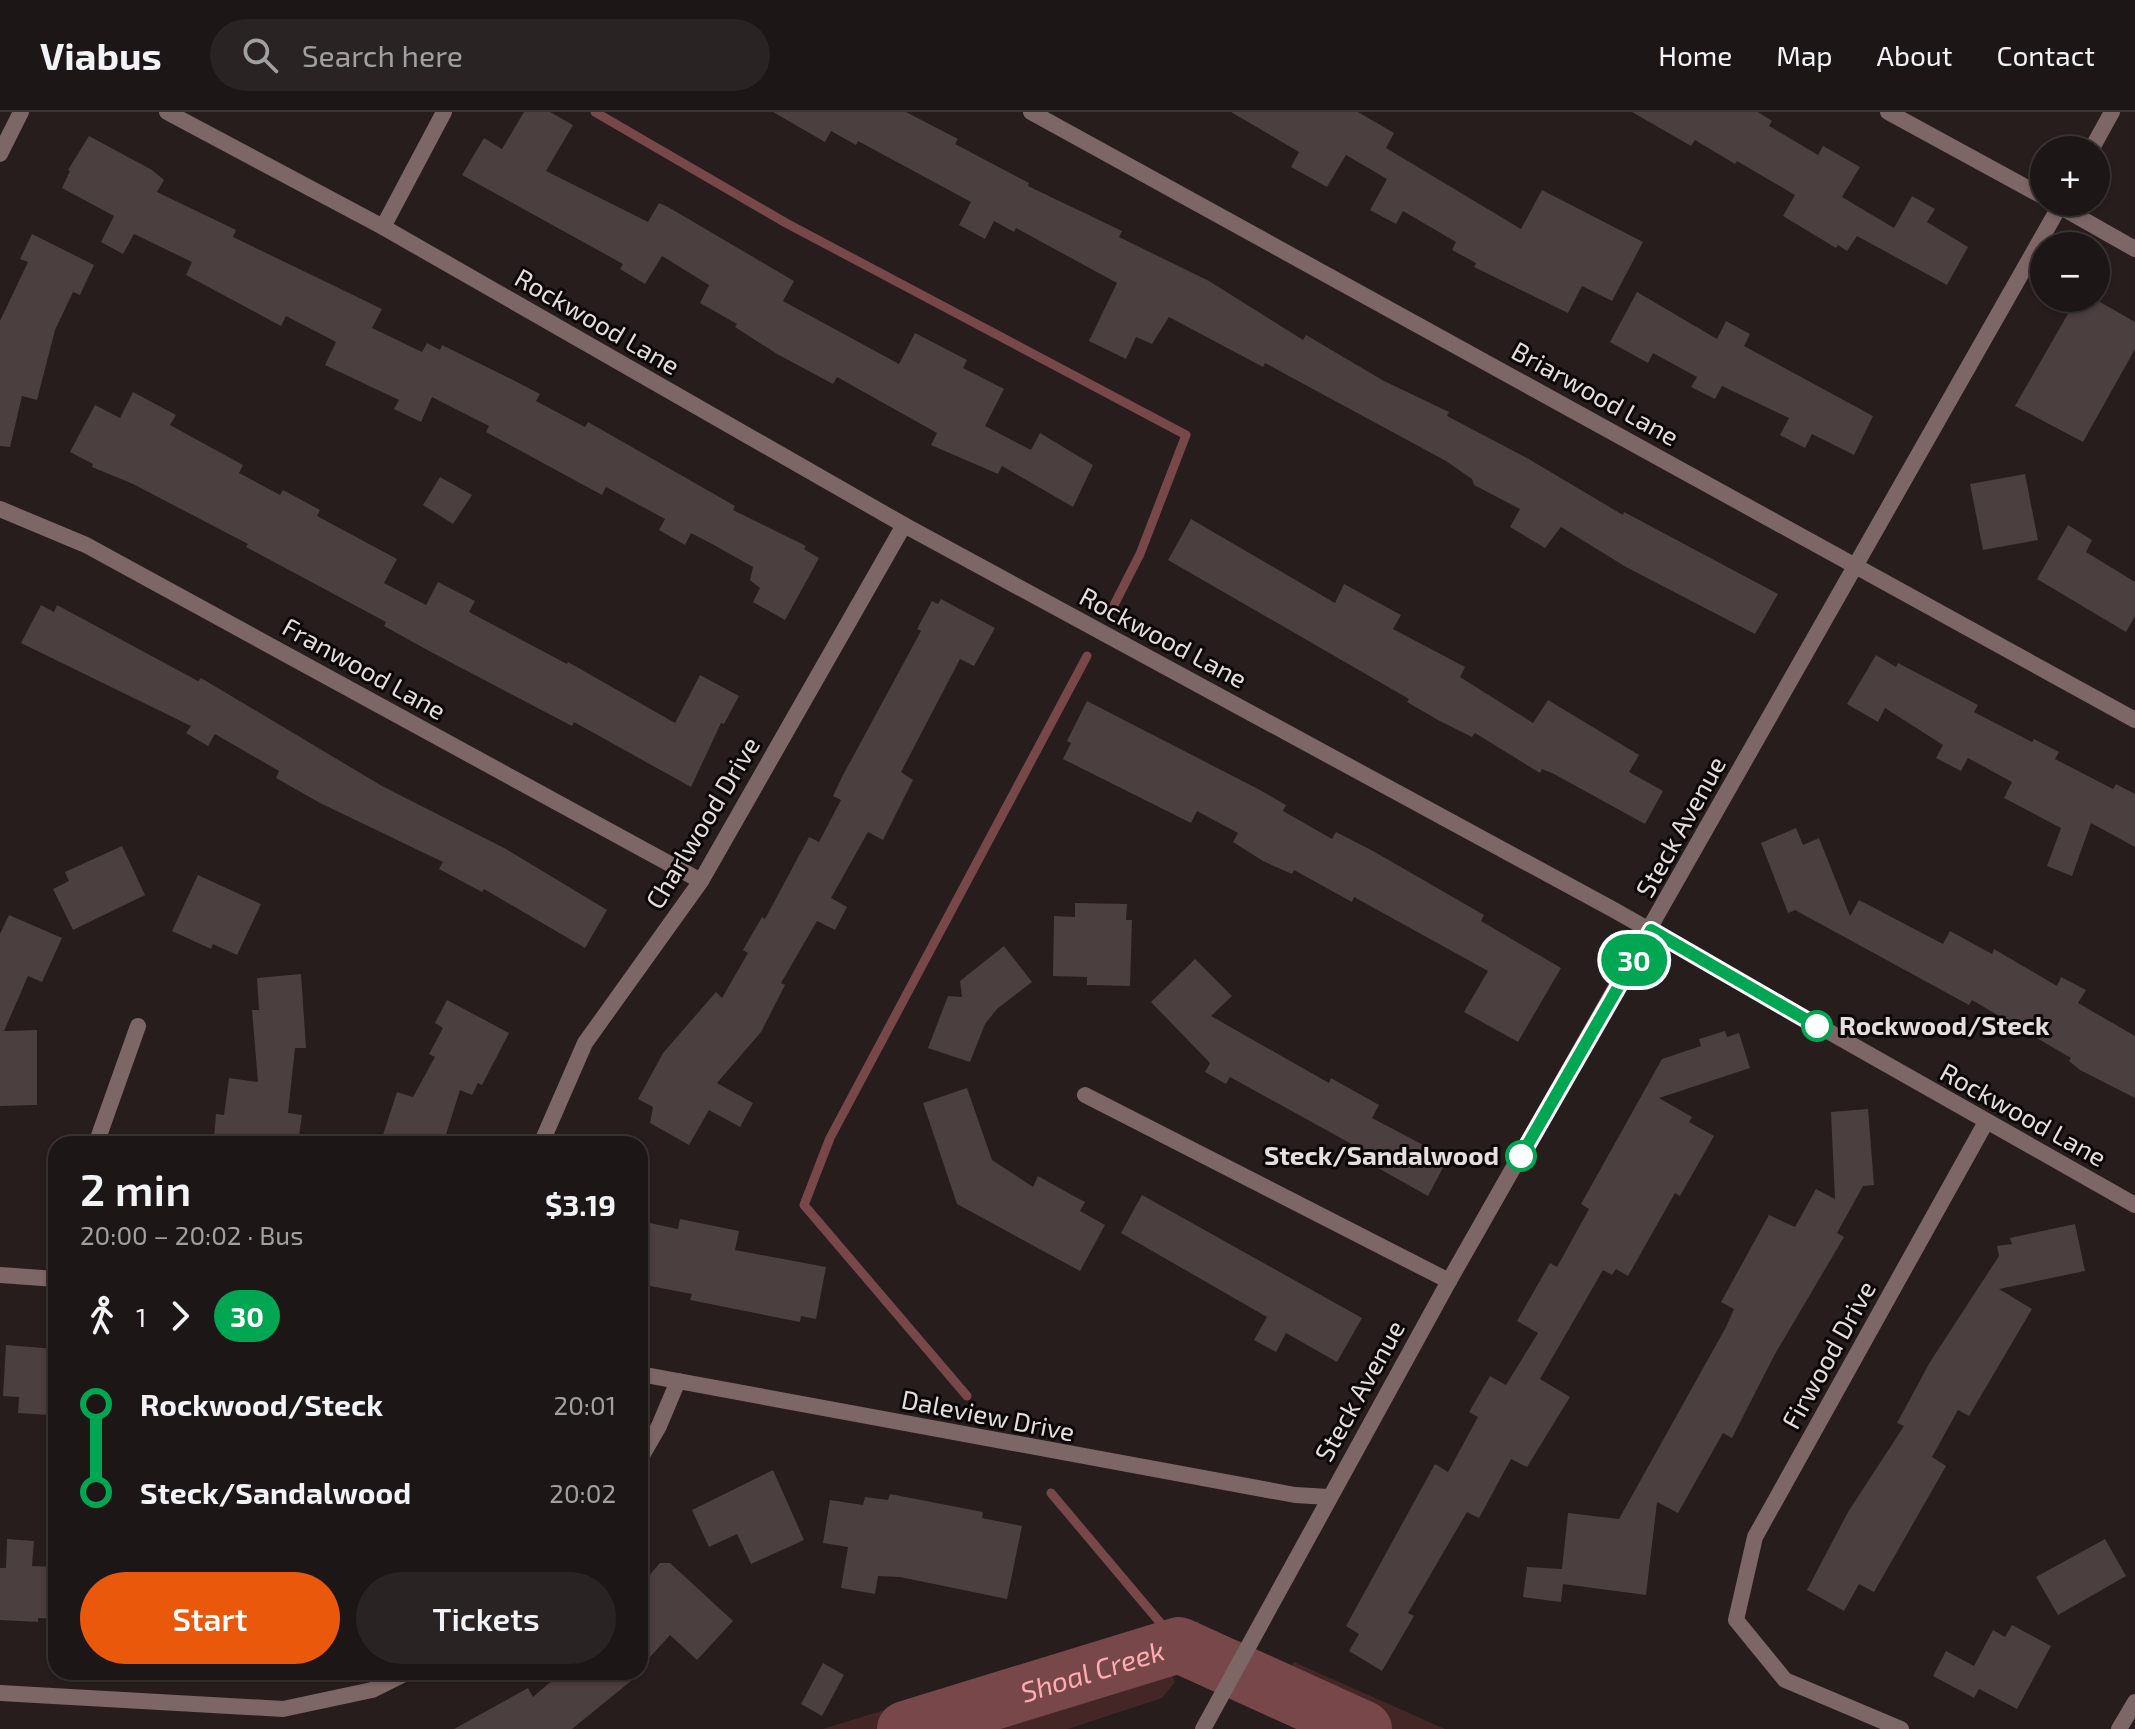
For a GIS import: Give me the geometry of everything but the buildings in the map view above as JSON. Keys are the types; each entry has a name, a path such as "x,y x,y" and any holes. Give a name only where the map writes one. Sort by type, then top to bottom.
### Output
{"street":[{"path":"0,154 21,112"},
{"name":"Rockwood Lane","path":"167,112 383,227 904,525 1651,930 2135,1205"},
{"path":"383,227 444,112"},
{"name":"Briarwood Lane","path":"1031,112 1856,563 2135,720"},
{"path":"1888,112 2030,189"},
{"path":"2099,136 2112,112"},
{"name":"Steck Avenue","path":"1203,1729 1449,1281 1651,930 2051,216"},
{"path":"2080,216 2135,249"},
{"name":"Franwood Lane","path":"0,509 86,545 701,881"},
{"name":"Charlwood Drive","path":"544,1136 585,1043 701,881 904,525"},
{"path":"99,1136 138,1026"},
{"path":"1085,1095 1449,1281"},
{"name":"Firwood Drive","path":"1901,1729 1785,1680 1736,1620 1755,1537 1986,1122"},
{"path":"0,1275 48,1273"},
{"name":"Daleview Drive","path":"648,1375 1077,1457 1295,1495 1329,1497"},
{"path":"648,1445 678,1381"},
{"path":"0,1693 283,1709 372,1690 392,1680"},
{"path":"2119,1729 2135,1702"}],"shaded area":[{"path":"1200,1621 1169,1669 1175,1682 1162,1698 1068,1729 823,1729 1130,1634"},
{"path":"1294,1662 1445,1729 1297,1729 1265,1715"}],"waterway":[{"path":"595,112 786,223 1186,435 1140,554 1113,607"},
{"path":"967,1396 804,1205 830,1138 1087,656"},
{"path":"1051,1493 1179,1645"},
{"name":"Shoal Creek","path":"905,1729 1179,1645 1364,1729"}],"bus line":[{"name":"30","path":"1521,1156 1651,930 1817,1026"}],"place":[{"name":"Rockwood/Steck","path":"1817,1026"},
{"name":"Steck/Sandalwood","path":"1521,1156"}]}
